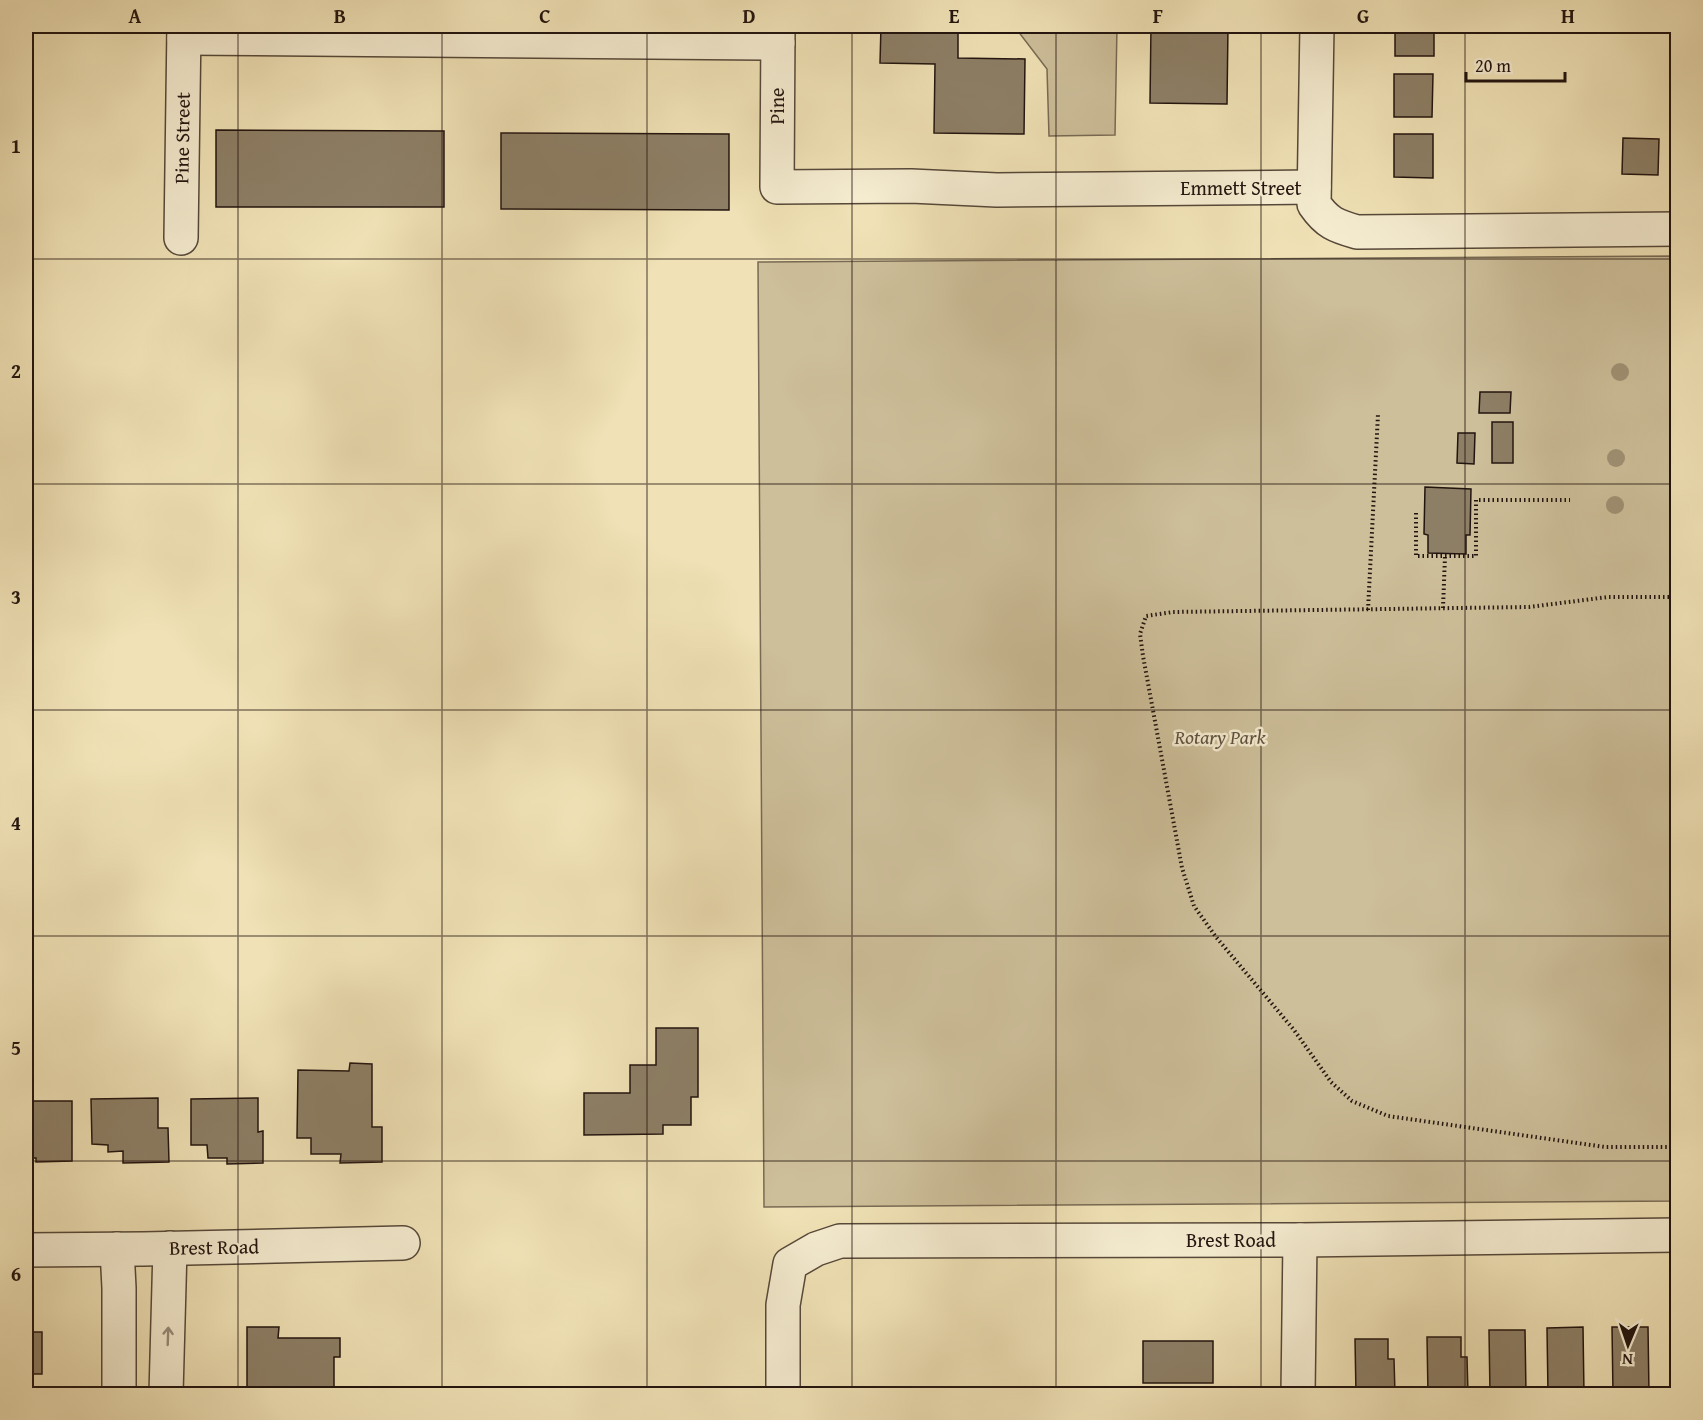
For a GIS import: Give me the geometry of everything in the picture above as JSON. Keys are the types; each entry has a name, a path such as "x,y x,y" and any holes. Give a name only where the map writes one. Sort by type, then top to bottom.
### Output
{"street":[{"path":"1314,187 1317,26"},
{"name":"Pine Street","path":"181,238 184,32 778,34"},
{"name":"Pine","path":"777,188 778,34"},
{"name":"Emmett Street","path":"777,188 910,186 997,190 1314,187 1314,204 1321,214 1336,226 1357,232 1677,229"},
{"name":"Brest Road","path":"783,1395 783,1305 790,1264 816,1249 840,1241 1300,1240 1677,1235"},
{"path":"1298,1395 1300,1240"},
{"name":"Brest Road","path":"26,1250 403,1243"},
{"path":"166,1395 170,1248"},
{"path":"117,1249 119,1389 121,1395"}],"path":[{"path":"1368,610 1378,414"},
{"path":"1416,513 1416,556 1476,556 1476,500 1570,500"},
{"path":"1673,550 1677,597 1608,597 1529,607 1173,612 1146,616 1140,634 1182,868 1194,906 1216,937 1294,1029 1331,1082 1352,1101 1388,1116 1605,1147 1677,1147"},
{"path":"1443,608 1445,556"}],"green space":[{"path":"1014,26 1117,26 1115,135 1049,136 1047,69"},
{"name":"Rotary Park","path":"1677,256 1677,1201 764,1207 758,262"}],"building":[{"path":"881,26 958,26 958,58 1025,59 1024,134 934,133 935,64 880,63"},
{"path":"1151,26 1228,26 1227,104 1150,103"},
{"path":"1395,26 1434,26 1434,56 1395,56"},
{"path":"1394,74 1433,74 1432,117 1394,117"},
{"path":"216,130 444,131 444,207 216,207"},
{"path":"501,133 729,134 729,210 501,209"},
{"path":"1394,134 1433,134 1433,178 1394,177"},
{"path":"1623,138 1659,139 1658,175 1622,174"},
{"path":"1480,392 1511,392 1510,413 1479,413"},
{"path":"1492,422 1513,422 1513,463 1492,463"},
{"path":"1458,433 1475,433 1474,464 1457,463"},
{"path":"1425,487 1471,489 1470,535 1466,535 1466,554 1428,553 1428,535 1424,534"},
{"path":"656,1028 698,1028 698,1097 691,1097 691,1125 663,1125 663,1134 584,1135 584,1093 630,1093 630,1065 656,1065"},
{"path":"350,1063 372,1064 372,1127 382,1127 382,1162 340,1163 341,1154 311,1154 311,1138 297,1138 298,1070 349,1071"},
{"path":"158,1098 158,1128 168,1128 169,1162 123,1163 123,1151 108,1152 108,1145 92,1144 91,1099"},
{"path":"258,1098 258,1132 263,1131 263,1163 227,1164 227,1158 208,1158 207,1145 191,1145 191,1099"},
{"path":"26,1101 72,1101 72,1161 36,1162 36,1158 26,1158"},
{"path":"247,1327 279,1327 278,1338 340,1338 340,1357 334,1357 334,1394 247,1394"},
{"path":"1583,1327 1584,1394 1548,1394 1547,1328"},
{"path":"1612,1327 1648,1327 1649,1394 1613,1394"},
{"path":"1489,1330 1525,1330 1526,1394 1490,1394"},
{"path":"26,1332 42,1332 42,1374 29,1374 29,1392 26,1392"},
{"path":"1427,1337 1461,1337 1461,1357 1467,1357 1468,1394 1428,1394"},
{"path":"1355,1339 1388,1339 1388,1359 1394,1359 1395,1394 1356,1394"},
{"path":"1143,1341 1213,1341 1213,1383 1143,1383"}]}
